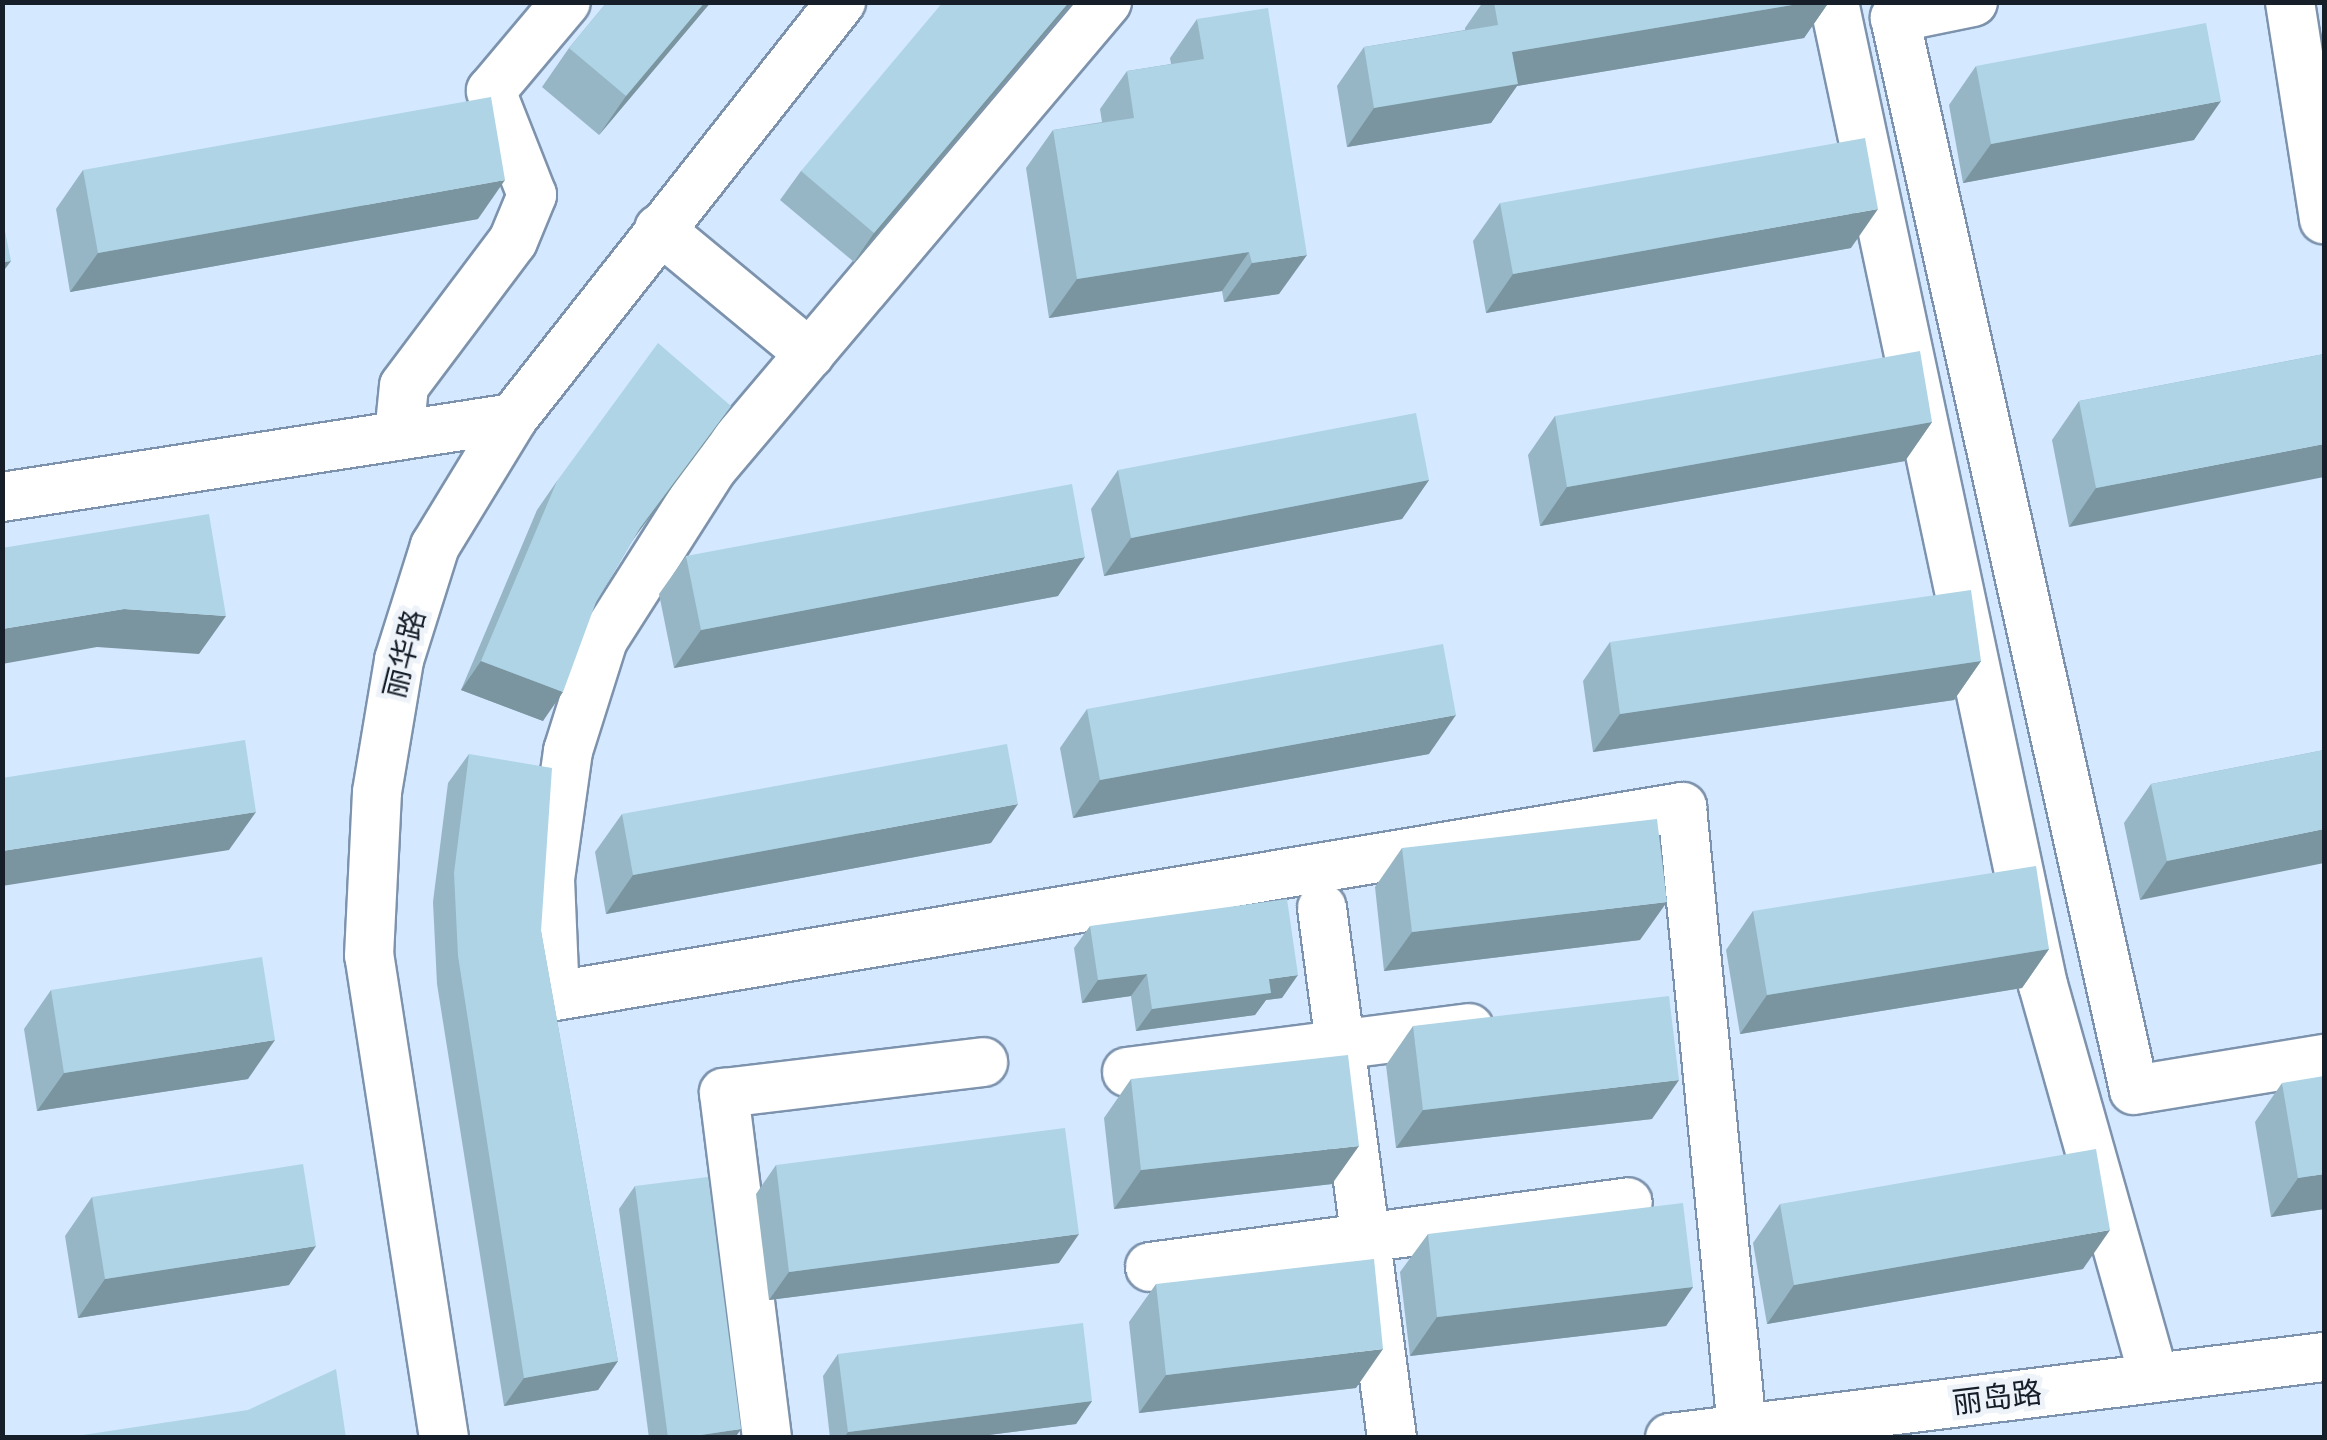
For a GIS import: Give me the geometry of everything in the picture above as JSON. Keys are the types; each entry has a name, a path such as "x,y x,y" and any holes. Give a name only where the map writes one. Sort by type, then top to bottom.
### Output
{"street":[{"path":"400,435 404,386 513,241 532,195 491,91 566,2"},
{"name":"丽华路","path":"444,1438 369,956 377,792 399,660 434,546 513,418 841,2"},
{"path":"1107,2 712,469 603,640 568,750 550,878 556,996 1682,808 1742,1429"},
{"path":"1834,2 2044,985 2154,1378"},
{"path":"1973,2 1895,18 2134,1090 2324,1059"},
{"path":"2290,2 2324,219"},
{"path":"659,229 810,354"},
{"path":"2,498 513,418"},
{"path":"1322,908 1392,1438"},
{"path":"1127,1072 1508,1024"},
{"path":"767,1438 724,1093 983,1062"},
{"path":"1150,1267 1628,1202"},
{"name":"丽岛路","path":"1670,1438 2324,1357"}],"building":[{"path":"607,2 705,2 626,96 569,48"},
{"path":"943,2 1069,2 874,233 801,171"},
{"path":"1494,2 1810,2 1512,52 1518,84 1374,108 1364,47 1498,25"},
{"path":"1268,8 1307,255 1252,263 1249,252 1077,279 1053,130 1134,118 1127,71 1204,59 1197,19"},
{"path":"2206,23 2221,101 1991,144 1976,66"},
{"path":"491,97 505,180 98,253 83,170"},
{"path":"1865,138 1878,209 1513,274 1500,203"},
{"path":"2,216 11,261 2,262"},
{"path":"658,343 731,406 640,528 596,602 563,692 481,661 557,481"},
{"path":"1920,351 1932,422 1567,487 1555,416"},
{"path":"2324,354 2324,444 2096,488 2079,401"},
{"path":"1416,413 1429,480 1131,538 1118,470"},
{"path":"1072,484 1085,557 701,630 686,556"},
{"path":"209,514 226,616 124,609 2,629 2,548"},
{"path":"1971,590 1981,661 1620,714 1610,642"},
{"path":"1443,644 1456,715 1100,780 1087,709"},
{"path":"245,740 256,812 2,851 2,778"},
{"path":"1007,744 1018,804 633,875 622,814"},
{"path":"2324,750 2324,829 2167,861 2151,784"},
{"path":"469,754 552,768 541,931 618,1361 524,1378 458,956 454,873"},
{"path":"1657,819 1667,902 1412,932 1402,848"},
{"path":"2036,866 2049,949 1767,995 1753,911"},
{"path":"1287,899 1298,975 1269,979 1271,993 1152,1009 1147,974 1098,980 1090,926"},
{"path":"262,957 275,1040 64,1073 51,990"},
{"path":"1669,996 1679,1080 1423,1110 1413,1026"},
{"path":"1348,1055 1359,1146 1141,1170 1131,1079"},
{"path":"2324,1076 2324,1174 2298,1178 2282,1083"},
{"path":"1065,1128 1079,1234 789,1272 776,1165"},
{"path":"2096,1149 2110,1230 1794,1285 1780,1204"},
{"path":"303,1164 316,1246 105,1279 92,1197"},
{"path":"708,1177 741,1429 668,1438 635,1186"},
{"path":"1683,1203 1693,1287 1437,1317 1428,1234"},
{"path":"1374,1259 1383,1349 1166,1375 1156,1284"},
{"path":"1083,1323 1092,1401 848,1432 838,1354"},
{"path":"336,1369 346,1438 63,1438 248,1410"}]}
